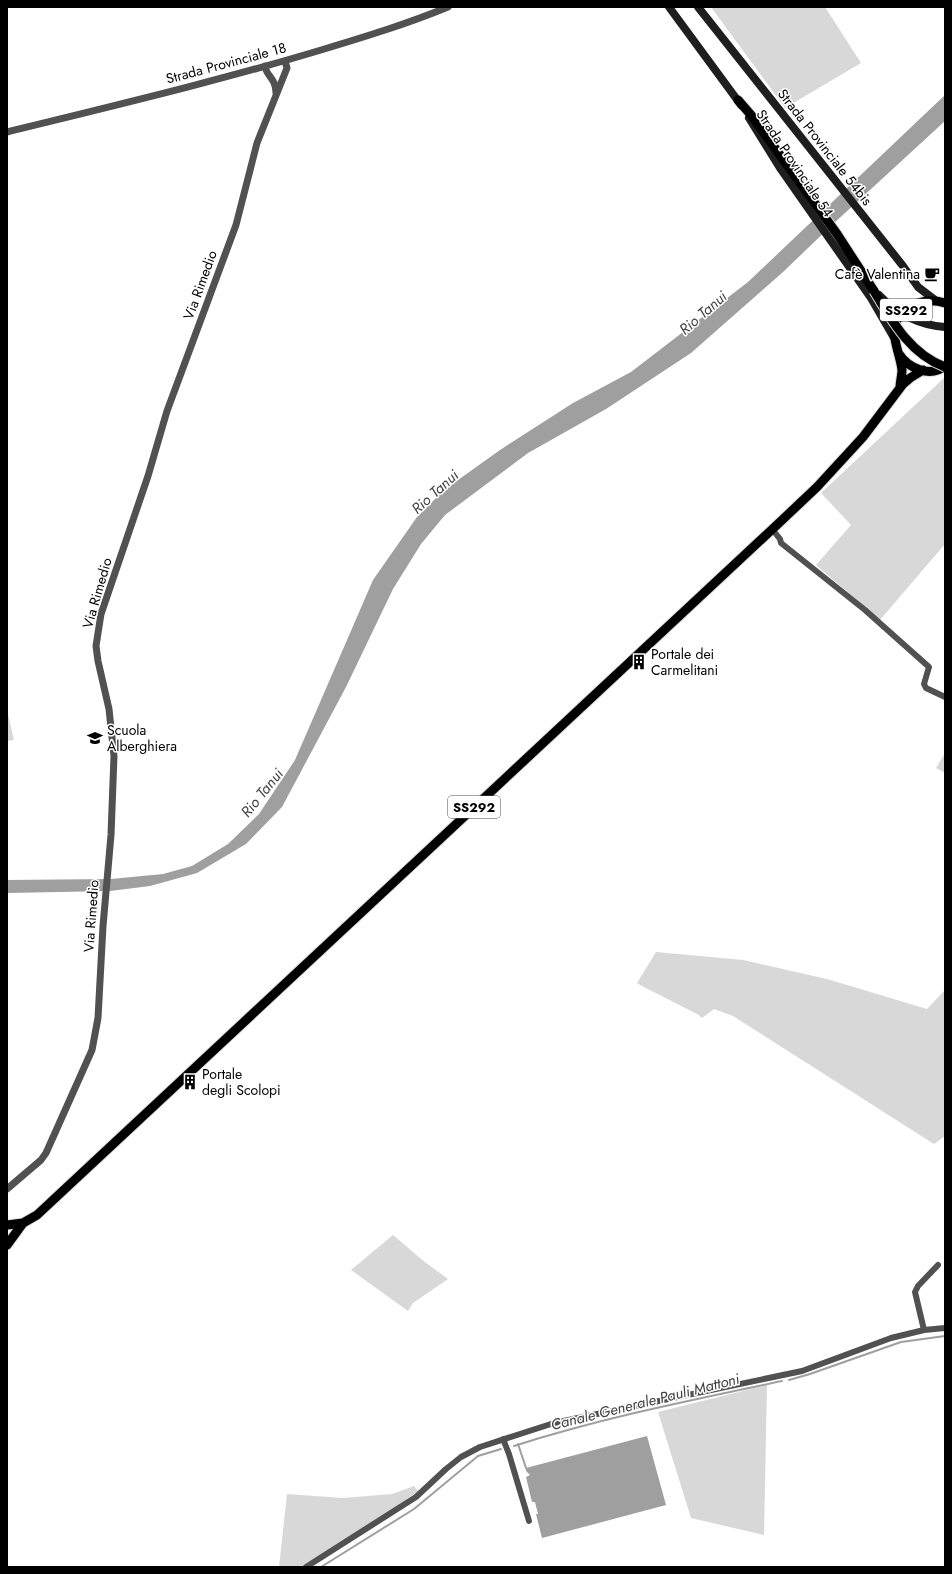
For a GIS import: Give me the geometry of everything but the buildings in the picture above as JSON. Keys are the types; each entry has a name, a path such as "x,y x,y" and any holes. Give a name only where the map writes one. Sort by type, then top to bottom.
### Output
{"main road":[{"path":"669,7 738,100 751,115 802,193 837,234 907,341 923,355 945,367"},
{"name":"Strada Provinciale 54bis","path":"698,7 906,269 918,287 935,300"},
{"name":"Strada Provinciale 54","path":"802,193 830,239 879,310 893,336"},
{"path":"874,291 888,305 906,316 930,325 945,327"},
{"name":"SS292","path":"900,388 902,370 893,336 895,325 904,312 920,302 935,300 945,303"},
{"name":"SS292","path":"896,349 906,363 916,369 930,371 945,367"},
{"name":"SS292","path":"7,1225 23,1223 37,1215 817,487 863,437 900,388 910,378 923,370"},
{"name":"SS292","path":"7,1245 23,1223"}],"street":[{"name":"Strada Provinciale 18","path":"7,132 265,66 366,36 448,7"},
{"name":"Via Rimedio","path":"7,1189 41,1160 46,1153 92,1050 98,1018 114,756 109,709 99,667 96,646 101,614 148,476 167,411 236,225 257,143 287,68 286,60"},
{"path":"265,66 265,70 274,80 276,97"},
{"path":"772,529 780,539 781,543 865,610 930,667 924,684 926,688 945,697"},
{"path":"924,1330 915,1292 918,1286 934,1274 938,1265"},
{"path":"306,1567 416,1497 461,1457 480,1447 554,1423 802,1371 891,1338 924,1330 945,1328"},
{"path":"503,1439 529,1521"}],"shaded area":[{"path":"711,7 825,7 861,63 785,108"},
{"path":"945,95 945,121 783,272 691,353 606,409 528,453 445,515 421,544 393,589 346,687 282,807 246,844 197,873 150,886 110,891 7,893 7,880 111,879 163,874 192,866 228,844 259,814 295,760 373,580 417,517 444,490 500,450 573,403 631,372 748,282"},
{"path":"945,377 945,544 880,620 816,565 851,525 821,493"},
{"path":"7,710 14,740 7,741"},
{"path":"945,753 945,773 936,768"},
{"path":"656,952 743,960 827,979 927,1009 945,990 945,1136 934,1144 733,1016 714,1009 702,1018 699,1015 637,983"},
{"path":"393,1235 426,1263 448,1279 413,1303 408,1311 351,1270"},
{"path":"767,1385 764,1535 691,1518 658,1412"},
{"path":"647,1436 666,1505 542,1538 536,1514 538,1514 535,1502 532,1502 526,1477 530,1475 526,1471 526,1468"},
{"path":"414,1486 418,1491 385,1515 300,1567 279,1567 287,1494 343,1498 392,1494"}],"waterway":[{"name":"Canale Generale Pauli Mattoni","path":"789,1380 901,1342 945,1336"},
{"name":"Canale Generale Pauli Mattoni","path":"514,1446 613,1418 782,1381"},
{"path":"518,1444 526,1468"},
{"name":"Canale Generale Pauli Mattoni","path":"321,1567 414,1509 478,1456 501,1449"}],"place":[{"name":"Cafè Valentina","path":"932,274"},
{"name":"Portale dei Carmelitani","path":"639,662"},
{"name":"Scuola Alberghiera","path":"95,738"},
{"name":"Portale degli Scolopi","path":"190,1082"}],"water label":[{"name":"Rio Tanui","path":"703,313"},
{"name":"Rio Tanui","path":"435,492"},
{"name":"Rio Tanui","path":"262,793"}]}
